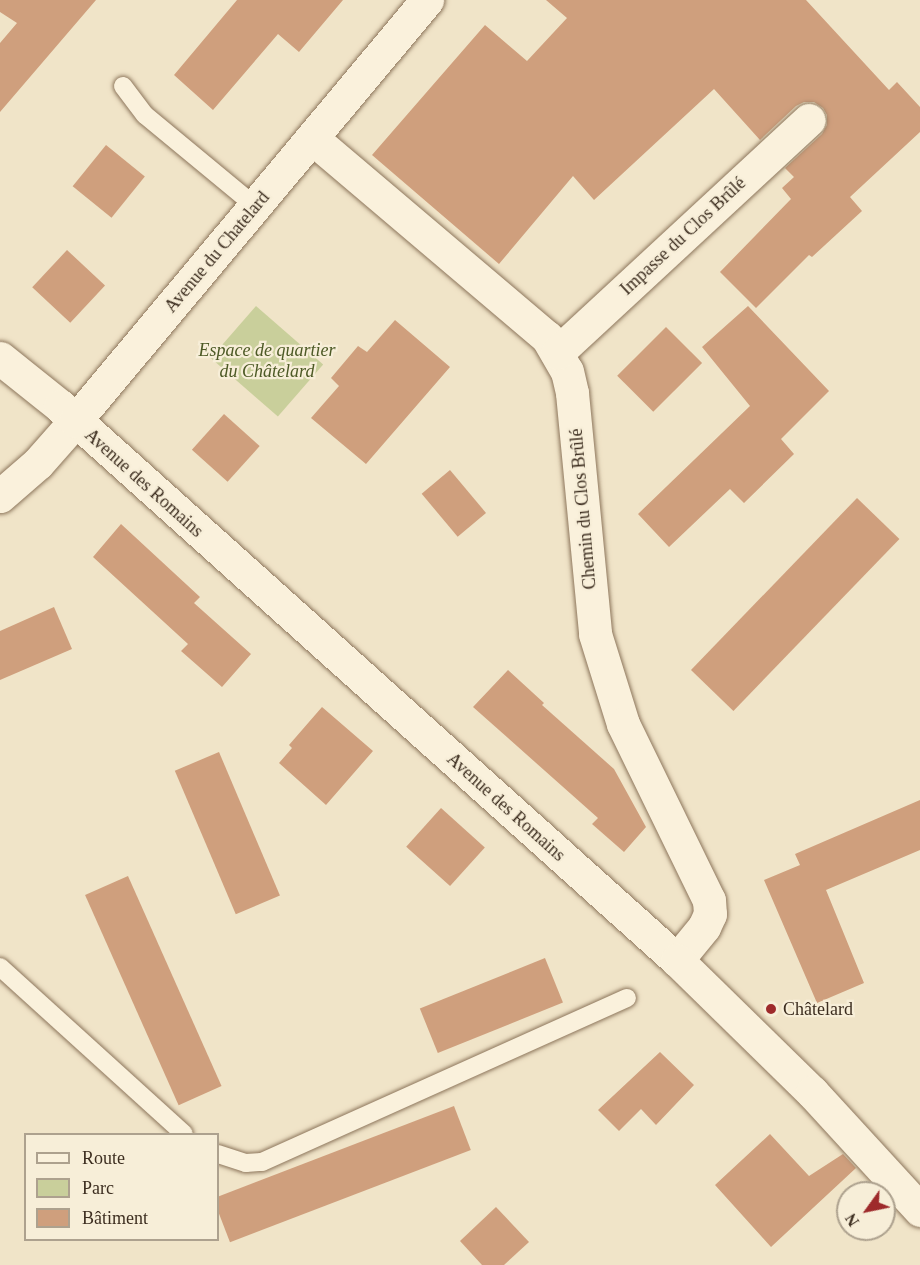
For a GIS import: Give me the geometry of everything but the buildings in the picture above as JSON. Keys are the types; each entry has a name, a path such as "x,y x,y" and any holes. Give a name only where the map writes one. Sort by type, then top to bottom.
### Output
{"street":[{"name":"Avenue du Chatelard","path":"0,496 38,463 75,421 427,0"},
{"name":"Impasse du Clos Brûlé","path":"557,353 809,120"},
{"name":"Chemin du Clos Brûlé","path":"312,138 547,337 567,371 572,393 595,634 623,724 710,900 710,914 704,927 677,960"},
{"name":"Avenue des Romains","path":"0,358 75,421 677,960 812,1092 920,1210"}],"lane":[{"path":"123,86 145,115 255,206"},
{"path":"0,967 183,1133"},
{"path":"219,1154 246,1163 262,1162 627,998"}],"green space":[{"name":"Espace de quartier du Châtelard","path":"256,306 323,364 278,416 211,358"}],"place":[{"name":"Châtelard","path":"771,1009"}]}
